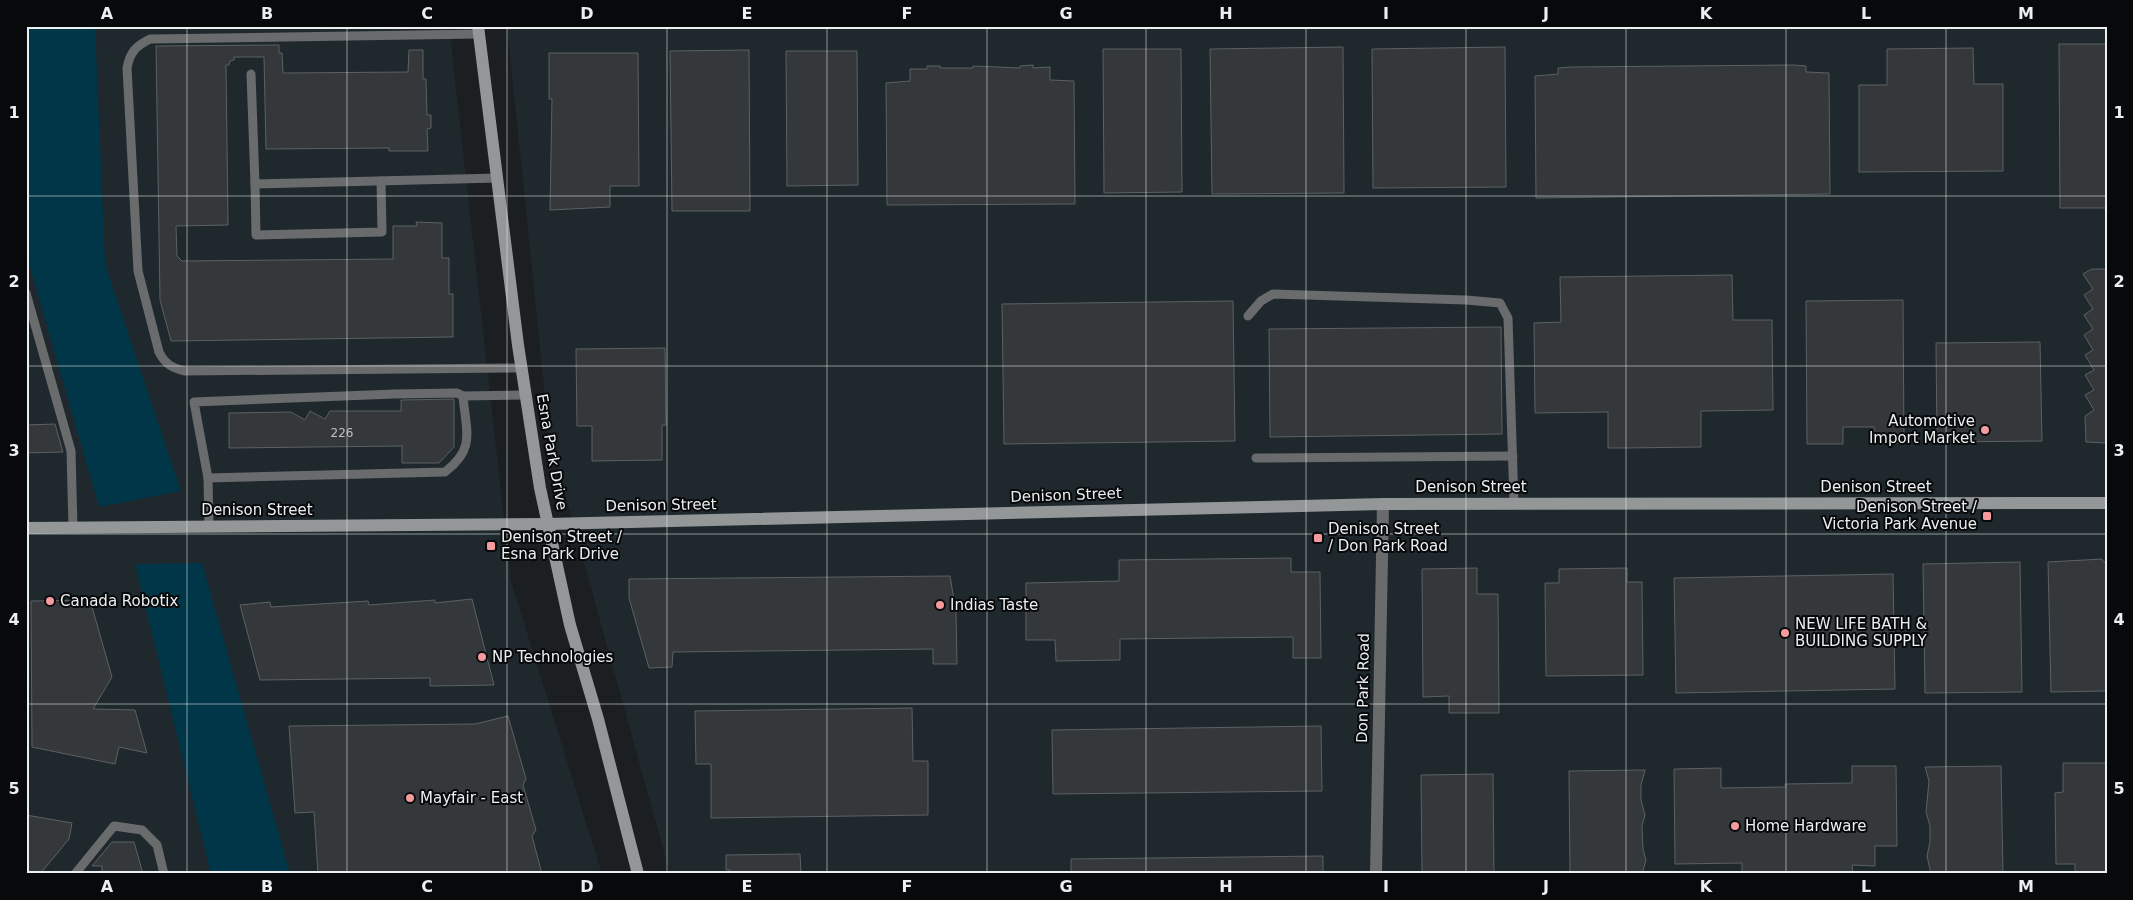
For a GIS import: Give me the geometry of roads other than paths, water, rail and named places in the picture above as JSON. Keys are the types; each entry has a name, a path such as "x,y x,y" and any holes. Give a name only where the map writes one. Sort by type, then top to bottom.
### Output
{"street":[{"name":"Esna Park Drive","path":"478,30 522,368 548,524 570,625 598,719 638,874"},
{"name":"Denison Street","path":"26,528 548,524 1383,504 2107,503"},
{"name":"Don Park Road","path":"1376,874 1383,504"}],"lane":[{"path":"478,30 150,39 138,45 129,55 127,68 138,271 159,352 164,361 173,368 185,371 522,368"},
{"path":"251,74 256,235 382,232 381,181"},
{"path":"255,184 498,178"},
{"path":"26,293 72,450 73,528"},
{"path":"1248,316 1260,300 1273,294 1438,298 1500,303 1508,318 1514,503"},
{"path":"209,527 208,478 194,402 394,394 526,395"},
{"path":"208,478 445,472 459,461 465,452 467,440 464,396"},
{"path":"1256,458 1513,456"},
{"path":"75,874 114,826 142,830 156,845 164,874"}],"place":[{"name":"Automotive Import Market","path":"1985,430"},
{"name":"Denison Street / Victoria Park Avenue","path":"1987,516"},
{"name":"Denison Street / Don Park Road","path":"1318,538"},
{"name":"Denison Street / Esna Park Drive","path":"491,546"},
{"name":"Canada Robotix","path":"50,601"},
{"name":"Indias Taste","path":"940,605"},
{"name":"NEW LIFE BATH & BUILDING SUPPLY","path":"1785,633"},
{"name":"NP Technologies","path":"482,657"},
{"name":"Mayfair - East","path":"410,798"},
{"name":"Home Hardware","path":"1735,826"}]}
